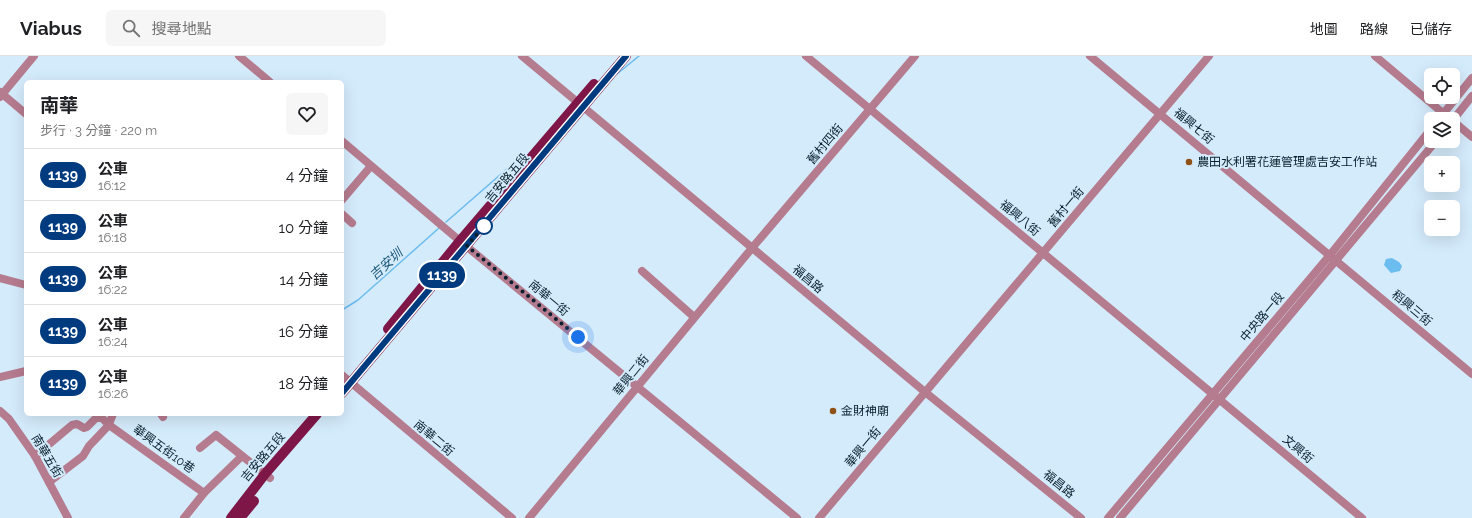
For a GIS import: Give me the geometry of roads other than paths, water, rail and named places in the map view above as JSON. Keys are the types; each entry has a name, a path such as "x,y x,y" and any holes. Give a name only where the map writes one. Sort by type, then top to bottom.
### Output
{"main road":[{"path":"580,105 618,56"},
{"path":"580,105 626,56"},
{"name":"吉安路五段","path":"345,380 464,243 580,105"},
{"name":"吉安路五段","path":"239,516 268,476 315,416"},
{"name":"吉安路五段","path":"268,476 322,416"}],"street":[{"path":"24,112 1,94 34,56"},
{"path":"239,56 268,80"},
{"name":"福昌路","path":"522,56 925,392 1081,518"},
{"name":"福興八街","path":"806,56 1216,396"},
{"name":"舊村四街","path":"752,248 916,56"},
{"name":"福興七街","path":"1090,56 1336,261"},
{"name":"舊村一街","path":"925,392 1208,56"},
{"path":"1375,56 1437,112"},
{"path":"1444,112 1472,78"},
{"path":"1460,112 1472,96"},
{"path":"1460,127 1472,137"},
{"name":"中央路一段","path":"1120,518 1424,138"},
{"name":"南華一街","path":"344,143 797,518"},
{"name":"中央路一段","path":"1108,518 1336,261 1430,148"},
{"path":"344,198 371,166"},
{"path":"344,216 352,223"},
{"name":"華興二街","path":"528,518 752,248"},
{"name":"稻興三街","path":"1336,261 1472,374"},
{"path":"642,271 694,317"},
{"path":"0,278 24,284"},
{"path":"0,377 24,371"},
{"name":"南華二街","path":"345,380 512,518"},
{"name":"華興一街","path":"819,518 925,392"},
{"name":"文興街","path":"1216,396 1362,518"},
{"name":"南華五街","path":"0,411 9,419 35,456 68,518"},
{"path":"49,482 83,456 89,446 109,425 112,416"},
{"path":"35,456 72,425 77,424 84,428 98,417 102,418 109,425"},
{"name":"華興五街10巷","path":"109,425 204,493"},
{"path":"200,448 216,435 268,476"},
{"path":"184,518 204,493 242,456"}],"water":[{"path":"1392,258 1399,262 1402,266 1400,271 1391,273 1384,265 1386,259"}],"waterway":[{"name":"吉安圳","path":"617,74 639,56"},
{"name":"吉安圳","path":"446,222 515,162 520,160"},
{"name":"吉安圳","path":"344,309 358,300 439,228"}],"place":[{"name":"農田水利署花蓮管理處吉安工作站","path":"1189,162"},
{"name":"金財神廟","path":"833,411"}]}
